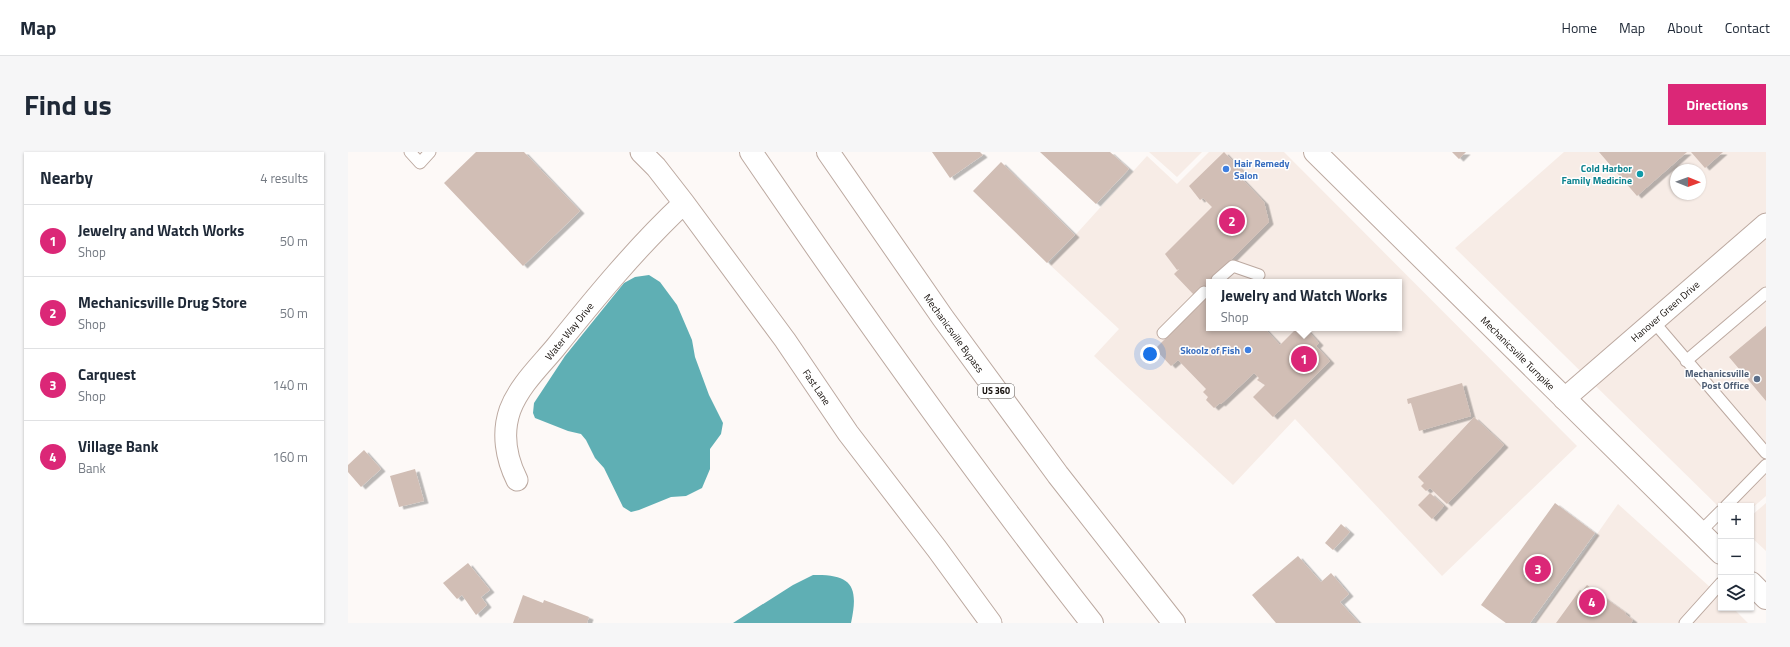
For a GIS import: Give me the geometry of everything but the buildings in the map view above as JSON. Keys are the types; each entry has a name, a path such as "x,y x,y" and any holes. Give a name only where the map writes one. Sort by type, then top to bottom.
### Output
{"main road":[{"path":"751,152 853,301 964,455 1092,623"},
{"name":"Mechanicsville Bypass","path":"828,152 943,318 1058,475 1174,623"},
{"name":"Mechanicsville Turnpike","path":"1315,152 1718,550"},
{"path":"1062,585 1088,623"},
{"path":"1754,586 1766,598"},
{"path":"1155,598 1178,623"}],"street":[{"name":"Fast Lane","path":"641,152 656,167 684,203 785,340 848,433 991,623"},
{"name":"Water Way Drive","path":"517,480 511,469 506,450 506,430 510,410 519,392 591,304 659,226 684,203"},
{"name":"Hanover Green Drive","path":"1564,399 1766,224"}],"lane":[{"path":"410,152 420,163 430,152"},
{"path":"1218,279 1233,266 1259,275"},
{"path":"1164,333 1204,292"},
{"path":"1686,361 1766,293"},
{"path":"1653,321 1766,453"},
{"path":"1729,503 1766,465"},
{"path":"1700,532 1718,514"},
{"path":"1685,623 1718,586"}],"shaded area":[{"path":"1149,152 1202,152 1177,177"},
{"path":"1209,152 1284,152 1577,446 1442,576 1295,419 1233,485 1094,356 1119,329 1049,264 1147,156 1177,184"},
{"path":"1564,152 1766,152 1766,496 1754,506 1754,503 1718,503 1718,506 1455,248"},
{"path":"1766,503 1766,551 1754,540 1754,513"},
{"path":"1618,504 1718,594 1718,611 1736,611 1748,623 1535,623"}],"water":[{"path":"649,275 660,282 677,305 692,340 695,357 709,395 723,423 721,434 710,449 710,469 702,488 686,496 671,497 631,512 623,507 604,468 595,458 586,440 581,434 568,431 535,418 533,413 534,403 565,356 624,283 635,277"},
{"path":"813,575 837,577 850,585 853,591 854,600 851,623 733,623 793,585"}],"place":[{"name":"Hair Remedy Salon","path":"1226,169"},
{"name":"Cold Harbor Family Medicine","path":"1640,174"},
{"name":"Mechanicsville Drug Store","path":"1232,221"},
{"name":"Skoolz of Fish","path":"1248,350"},
{"name":"Jewelry and Watch Works","path":"1304,359"},
{"name":"Mechanicsville Post Office","path":"1757,379"},
{"name":"Carquest","path":"1538,569"},
{"name":"Village Bank","path":"1592,602"}]}
